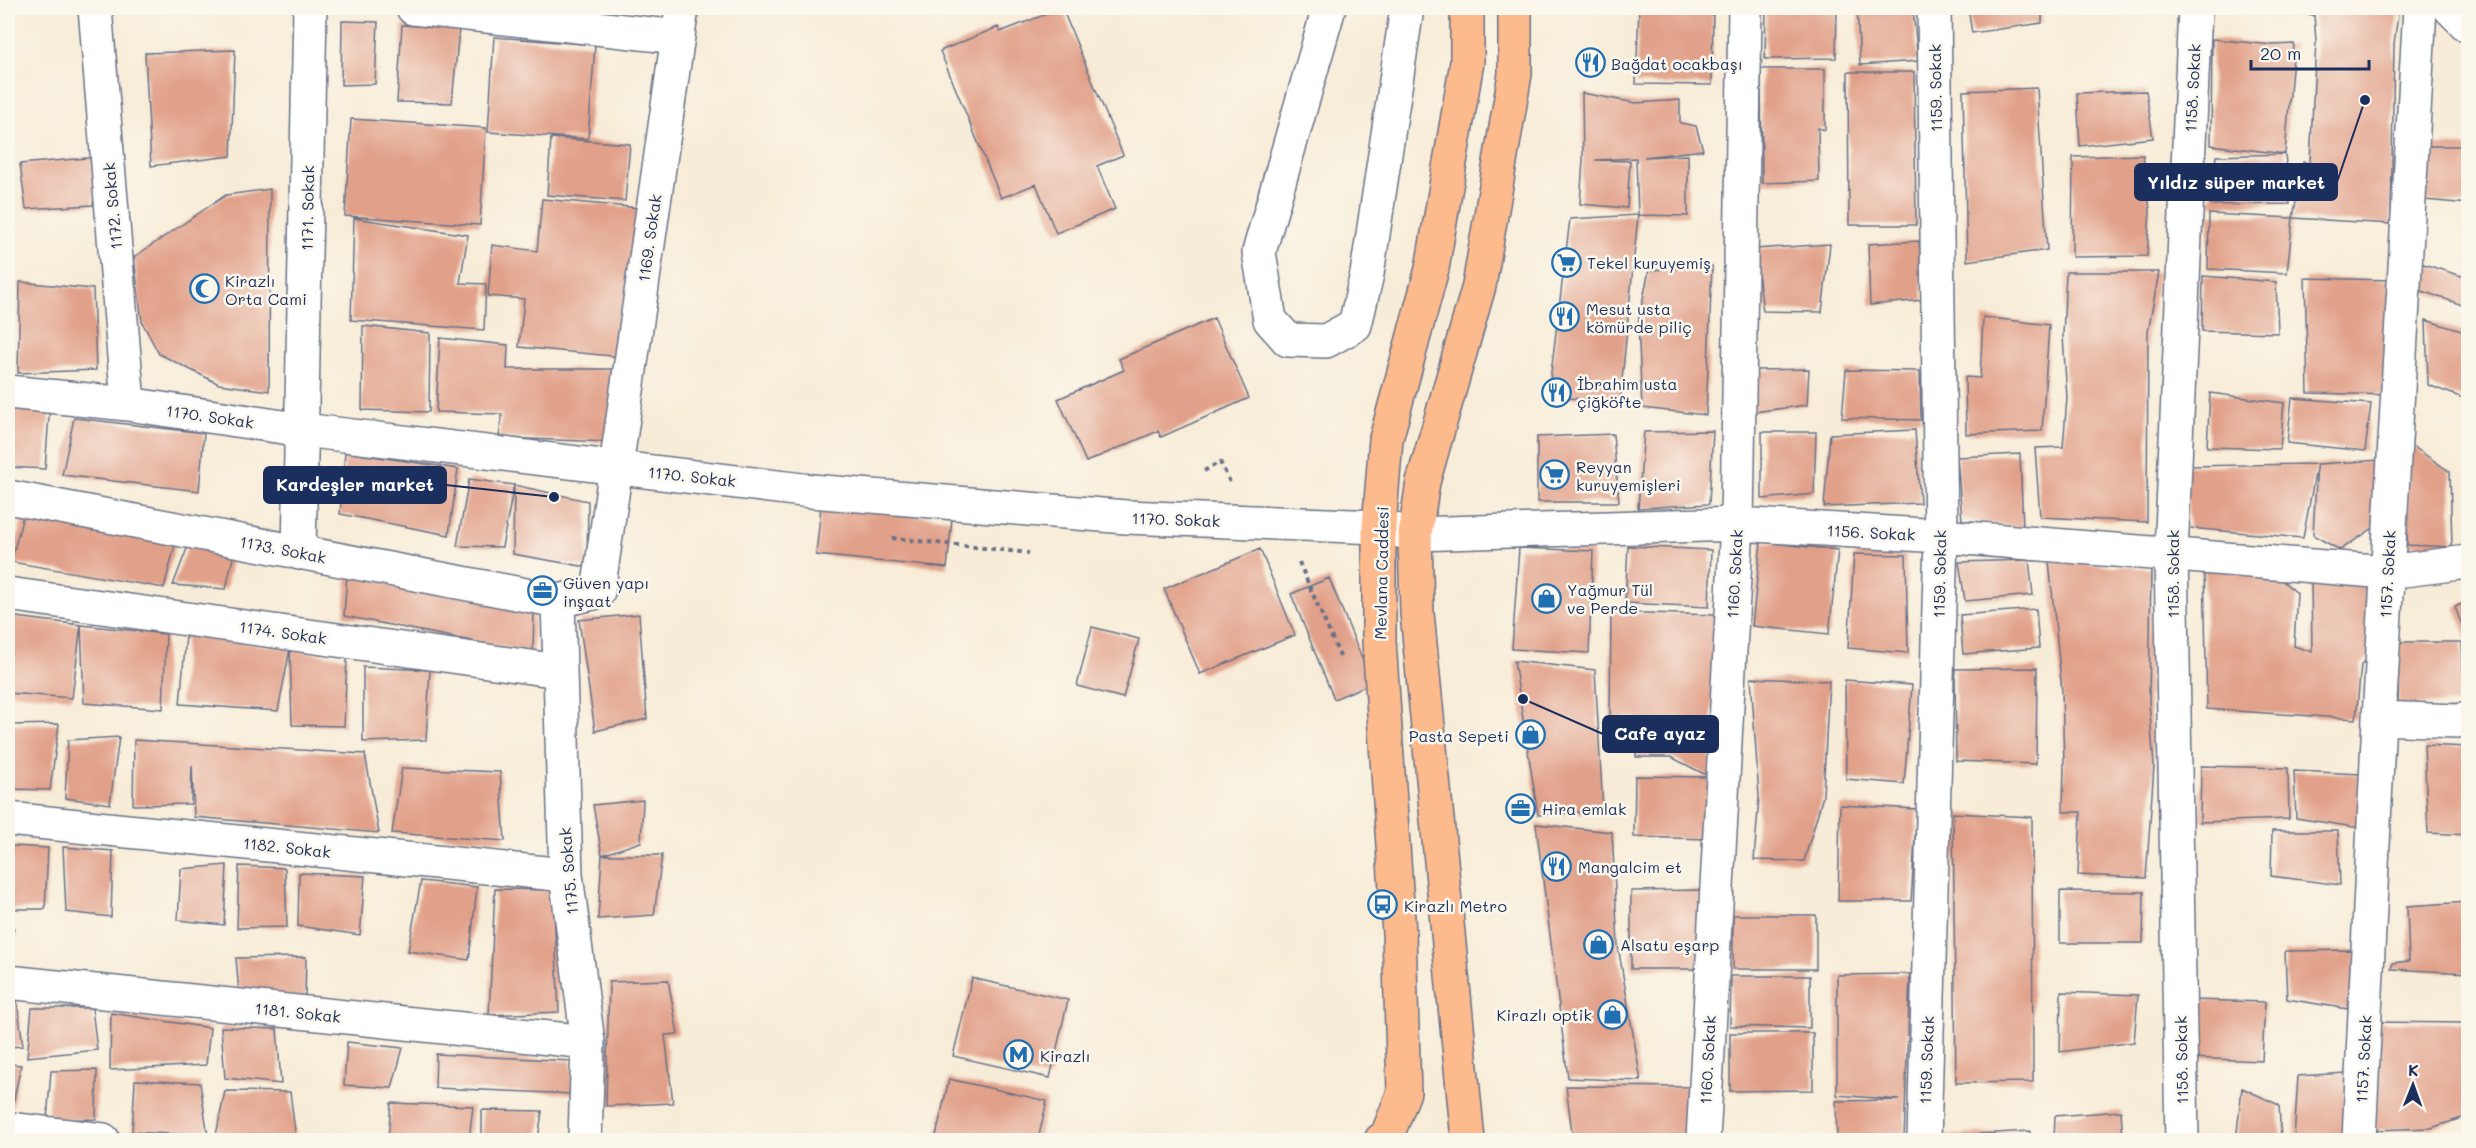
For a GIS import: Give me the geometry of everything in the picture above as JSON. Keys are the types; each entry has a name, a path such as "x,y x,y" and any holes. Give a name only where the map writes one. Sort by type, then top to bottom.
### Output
{"main road":[{"name":"Mevlana Caddesi","path":"1381,1140 1387,1136 1404,1092 1399,933 1379,641 1379,527 1386,439 1432,269 1467,62 1467,8"},
{"name":"Mevlana Caddesi","path":"1468,1140 1417,613 1415,534 1422,482 1479,286 1515,74 1515,8"}],"street":[{"name":"1172. Sokak","path":"95,8 128,404"},
{"name":"1171. Sokak","path":"299,553 310,8"},
{"path":"412,8 680,22"},
{"path":"1329,8 1259,252 1270,320 1288,340 1326,341 1355,325 1367,274 1407,8"},
{"name":"1160. Sokak","path":"1703,1140 1737,524 1745,8"},
{"name":"1159. Sokak","path":"1924,1140 1941,536 1934,8"},
{"name":"1158. Sokak","path":"2182,1140 2171,554 2195,8"},
{"name":"1157. Sokak","path":"2360,1140 2379,718 2420,8"},
{"path":"2450,8 2469,26"},
{"name":"1169. Sokak","path":"558,601 598,592 680,22"},
{"name":"1170. Sokak","path":"8,392 128,404 303,430 811,490 1126,517 1379,527"},
{"name":"1173. Sokak","path":"8,497 558,601"},
{"name":"1156. Sokak","path":"1379,527 1415,534 1737,524 1941,536 2387,572 2469,562"},
{"name":"1174. Sokak","path":"8,594 559,671"},
{"name":"1175. Sokak","path":"558,601 566,875 588,1042 585,1140"},
{"path":"2379,718 2457,721 2469,718"},
{"name":"1182. Sokak","path":"8,819 566,875"},
{"name":"1181. Sokak","path":"8,982 588,1042"},
{"path":"8,1130 103,1140"}],"path":[{"path":"888,537 1029,554"},
{"path":"1295,554 1346,669"}],"building":[{"path":"1062,8 1123,155 1097,166 1115,209 1056,233 1036,184 1001,198 940,51 998,27 1000,32"},
{"path":"1639,8 1713,8 1712,85 1636,84"},
{"path":"1766,8 1837,8 1836,58 1765,59"},
{"path":"1857,8 1913,9 1918,61 1860,65"},
{"path":"1968,8 2042,8 2042,23 1972,33"},
{"path":"2306,8 2399,8 2394,44 2391,224 2293,218 2303,162 2310,163 2316,41 2314,15 2306,14"},
{"path":"342,21 378,22 375,84 341,85"},
{"path":"402,25 459,29 452,103 397,102"},
{"path":"494,37 595,45 588,139 488,132"},
{"path":"2212,39 2273,45 2294,44 2285,154 2211,145"},
{"path":"235,50 231,156 151,166 145,53"},
{"path":"1761,69 1825,69 1825,130 1818,128 1819,181 1762,183"},
{"path":"1848,72 1914,72 1916,225 1849,225"},
{"path":"2037,88 2047,250 1967,261 1963,91"},
{"path":"2146,91 2153,138 2080,146 2077,93"},
{"path":"1582,93 1636,103 1680,100 1680,123 1696,126 1703,150 1644,157 1688,155 1688,216 1638,215 1636,158 1595,160 1630,161 1627,208 1580,204 1583,160"},
{"path":"351,119 486,128 480,225 345,216"},
{"path":"551,138 630,144 625,201 547,195"},
{"path":"2428,146 2468,146 2468,204 2425,200"},
{"path":"2285,154 2290,204 2211,205 2216,156"},
{"path":"2143,155 2150,210 2147,256 2072,257 2073,157"},
{"path":"98,157 93,205 26,209 20,164"},
{"name":"Kirazlı Orta Cami","path":"270,189 269,391 219,384 159,354 142,322 134,257 226,195"},
{"path":"542,199 640,208 622,357 519,347 524,299 488,296 492,245 537,251"},
{"path":"2209,214 2293,218 2287,273 2208,269"},
{"path":"1638,215 1620,401 1548,397 1570,219"},
{"path":"354,218 468,235 460,283 486,284 484,330 351,320"},
{"path":"1919,241 1923,300 1870,305 1868,244"},
{"path":"1830,244 1822,312 1763,311 1755,249"},
{"path":"2417,262 2468,278 2468,307 2416,289"},
{"path":"1712,266 1706,415 1642,408 1638,323 1649,270"},
{"path":"2066,272 2159,272 2148,332 2147,522 2040,517 2035,448 2063,447 2067,398 2063,336"},
{"path":"2203,276 2276,282 2278,333 2202,331"},
{"path":"2305,278 2390,280 2393,395 2308,393"},
{"path":"20,282 93,289 96,370 18,373"},
{"path":"1983,317 2049,325 2042,431 1966,434 1965,377 1980,378"},
{"path":"1214,318 1249,398 1161,437 1158,431 1086,462 1058,399 1124,370 1119,359"},
{"path":"2426,320 2468,333 2468,400 2428,385"},
{"path":"363,326 430,333 429,412 362,410"},
{"path":"440,338 508,345 507,369 619,369 610,442 499,438 502,414 436,412"},
{"path":"1809,369 1807,405 1746,413 1756,370"},
{"path":"1846,370 1920,371 1921,420 1842,418"},
{"path":"2210,393 2284,403 2280,449 2207,447"},
{"path":"2292,398 2371,404 2365,451 2287,443"},
{"path":"8,400 50,403 45,469 8,467"},
{"path":"74,418 204,433 199,491 62,475"},
{"path":"1915,430 1920,503 1824,507 1830,434"},
{"path":"1713,431 1709,504 1638,508 1644,432"},
{"path":"1762,432 1816,432 1814,494 1762,499"},
{"path":"1613,434 1619,502 1537,502 1537,437"},
{"path":"2408,443 2450,472 2452,547 2407,545"},
{"path":"345,452 458,469 449,535 340,514"},
{"path":"2020,454 2023,528 1962,520 1957,457"},
{"path":"2381,460 2376,526 2340,550 2313,535 2317,464"},
{"path":"2317,464 2303,538 2189,528 2185,466"},
{"path":"469,479 514,485 502,547 457,546"},
{"path":"514,485 588,501 587,567 513,554"},
{"path":"821,506 952,519 947,568 816,555"},
{"path":"23,516 176,542 164,588 11,562"},
{"path":"1761,542 1838,550 1829,634 1752,626"},
{"path":"188,546 234,553 226,589 173,585"},
{"path":"1628,546 1711,550 1709,607 1625,603"},
{"path":"1519,548 1593,551 1589,653 1512,649"},
{"path":"1260,549 1295,635 1200,674 1164,589"},
{"path":"1854,554 1906,555 1908,653 1848,648"},
{"path":"2029,560 2033,595 1965,601 1959,562"},
{"path":"2049,561 2151,569 2149,701 2154,766 2146,878 2078,875 2081,812 2063,812 2062,691"},
{"path":"2204,565 2267,568 2297,593 2294,646 2312,652 2311,580 2375,582 2373,653 2361,665 2356,719 2207,709"},
{"path":"347,574 534,607 533,653 344,616"},
{"path":"1329,578 1372,683 1334,699 1291,594"},
{"path":"2468,601 2468,642 2455,607"},
{"path":"2036,609 2039,648 1963,654 1960,615"},
{"path":"1611,612 1715,615 1710,777 1671,757 1636,757 1636,718 1610,718"},
{"path":"639,614 647,719 595,731 579,620"},
{"path":"8,616 81,625 72,698 8,693"},
{"path":"81,625 166,634 163,709 84,703"},
{"path":"1092,627 1139,639 1123,698 1077,686"},
{"path":"186,635 290,649 278,711 180,704"},
{"path":"2399,642 2462,642 2465,703 2398,706"},
{"path":"290,649 347,658 344,726 292,725"},
{"path":"1514,661 1595,670 1603,811 1538,815"},
{"path":"363,667 430,670 426,740 363,742"},
{"path":"2037,668 2036,764 1956,761 1955,669"},
{"path":"1751,678 1829,681 1823,796 1804,861 1754,860 1759,797"},
{"path":"1845,680 1912,685 1904,784 1846,779"},
{"path":"59,724 50,790 8,789 8,725"},
{"path":"119,737 110,804 65,798 68,740"},
{"path":"134,740 365,754 379,833 194,817 192,765 191,804 133,805"},
{"path":"2424,745 2468,747 2468,835 2428,833"},
{"path":"2201,766 2288,768 2289,819 2200,822"},
{"path":"402,768 500,772 505,841 392,833"},
{"path":"2294,771 2361,774 2360,828 2296,818"},
{"path":"1635,776 1710,777 1709,839 1634,837"},
{"path":"643,800 641,842 602,855 593,805"},
{"path":"1840,805 1917,809 1911,901 1838,901"},
{"path":"1953,813 2032,817 2033,1082 1956,1083"},
{"path":"1536,824 1612,832 1618,946 1641,1081 1568,1078"},
{"path":"2272,831 2338,831 2340,885 2271,876"},
{"path":"12,846 48,848 45,909 8,909"},
{"path":"63,847 113,851 111,917 66,912"},
{"path":"602,855 662,855 654,915 598,919"},
{"path":"227,865 224,925 178,920 181,869"},
{"path":"239,866 285,868 287,927 237,928"},
{"path":"299,873 365,876 360,935 298,926"},
{"path":"421,881 477,887 469,960 408,951"},
{"path":"495,889 553,890 559,1012 489,1015"},
{"path":"1701,890 1702,969 1631,969 1631,891"},
{"path":"2060,891 2144,892 2143,943 2060,943"},
{"path":"2468,902 2468,973 2391,969 2393,963 2409,961 2407,906"},
{"path":"1733,915 1816,915 1816,969 1733,969"},
{"path":"8,927 14,928 8,953"},
{"path":"2356,950 2355,1010 2287,999 2285,951"},
{"path":"306,957 305,998 239,994 236,958"},
{"path":"1910,974 1904,1140 1837,1140 1836,1101 1900,1100 1837,1095 1837,975"},
{"path":"1731,976 1810,976 1810,1028 1730,1026"},
{"path":"972,978 1068,1000 1050,1078 953,1056"},
{"path":"668,980 678,1034 665,1035 673,1103 606,1106 609,982"},
{"path":"2061,992 2138,995 2134,1042 2060,1052"},
{"path":"2191,1000 2265,1002 2262,1061 2189,1058"},
{"path":"8,1001 17,1001 23,1046 8,1047"},
{"path":"32,1008 92,1008 97,1050 27,1057"},
{"path":"111,1013 210,1028 206,1065 110,1070"},
{"path":"2372,1022 2466,1023 2468,1116 2431,1128 2376,1130"},
{"path":"221,1027 277,1029 281,1084 225,1078"},
{"path":"1730,1033 1813,1033 1813,1090 1730,1091"},
{"path":"347,1042 403,1048 392,1088 344,1085"},
{"path":"436,1054 571,1061 573,1094 435,1088"},
{"path":"8,1064 21,1065 11,1114 8,1113"},
{"path":"97,1070 96,1119 47,1120 51,1071"},
{"path":"2346,1073 2344,1140 2294,1140 2298,1076"},
{"path":"949,1079 1047,1101 1038,1140 935,1140"},
{"path":"135,1080 200,1083 208,1136 132,1132"},
{"path":"1566,1086 1701,1087 1699,1140 1573,1140"},
{"path":"2242,1088 2279,1105 2281,1140 2236,1140"},
{"path":"225,1091 290,1092 296,1139 215,1140"},
{"path":"391,1103 473,1106 469,1140 388,1140"},
{"path":"482,1110 542,1111 538,1140 482,1140"},
{"path":"2121,1111 2123,1140 2054,1140 2055,1116"},
{"path":"2030,1131 2030,1140 1945,1140 1945,1136"}],"place":[{"name":"Bağdat ocakbaşı","path":"1590,63"},
{"name":"Yıldız süper market","path":"2365,100"},
{"name":"Tekel kuruyemiş","path":"1566,262"},
{"name":"Kirazlı Orta Cami","path":"204,289"},
{"name":"Mesut usta kömürde piliç","path":"1565,317"},
{"name":"İbrahim usta çiğköfte","path":"1556,392"},
{"name":"Reyyan kuruyemişleri","path":"1555,475"},
{"name":"Kardeşler market","path":"554,497"},
{"name":"Güven yapı inşaat","path":"542,591"},
{"name":"Yağmur Tül ve Perde","path":"1546,598"},
{"name":"Cafe ayaz","path":"1523,699"},
{"name":"Pasta Sepeti","path":"1530,735"},
{"name":"Hira emlak","path":"1521,808"},
{"name":"Mangalcim et","path":"1557,866"},
{"name":"Kirazlı Metro","path":"1383,905"},
{"name":"Alsatu eşarp","path":"1599,944"},
{"name":"Kirazlı optik","path":"1613,1014"},
{"name":"Kirazlı","path":"1019,1055"}]}
